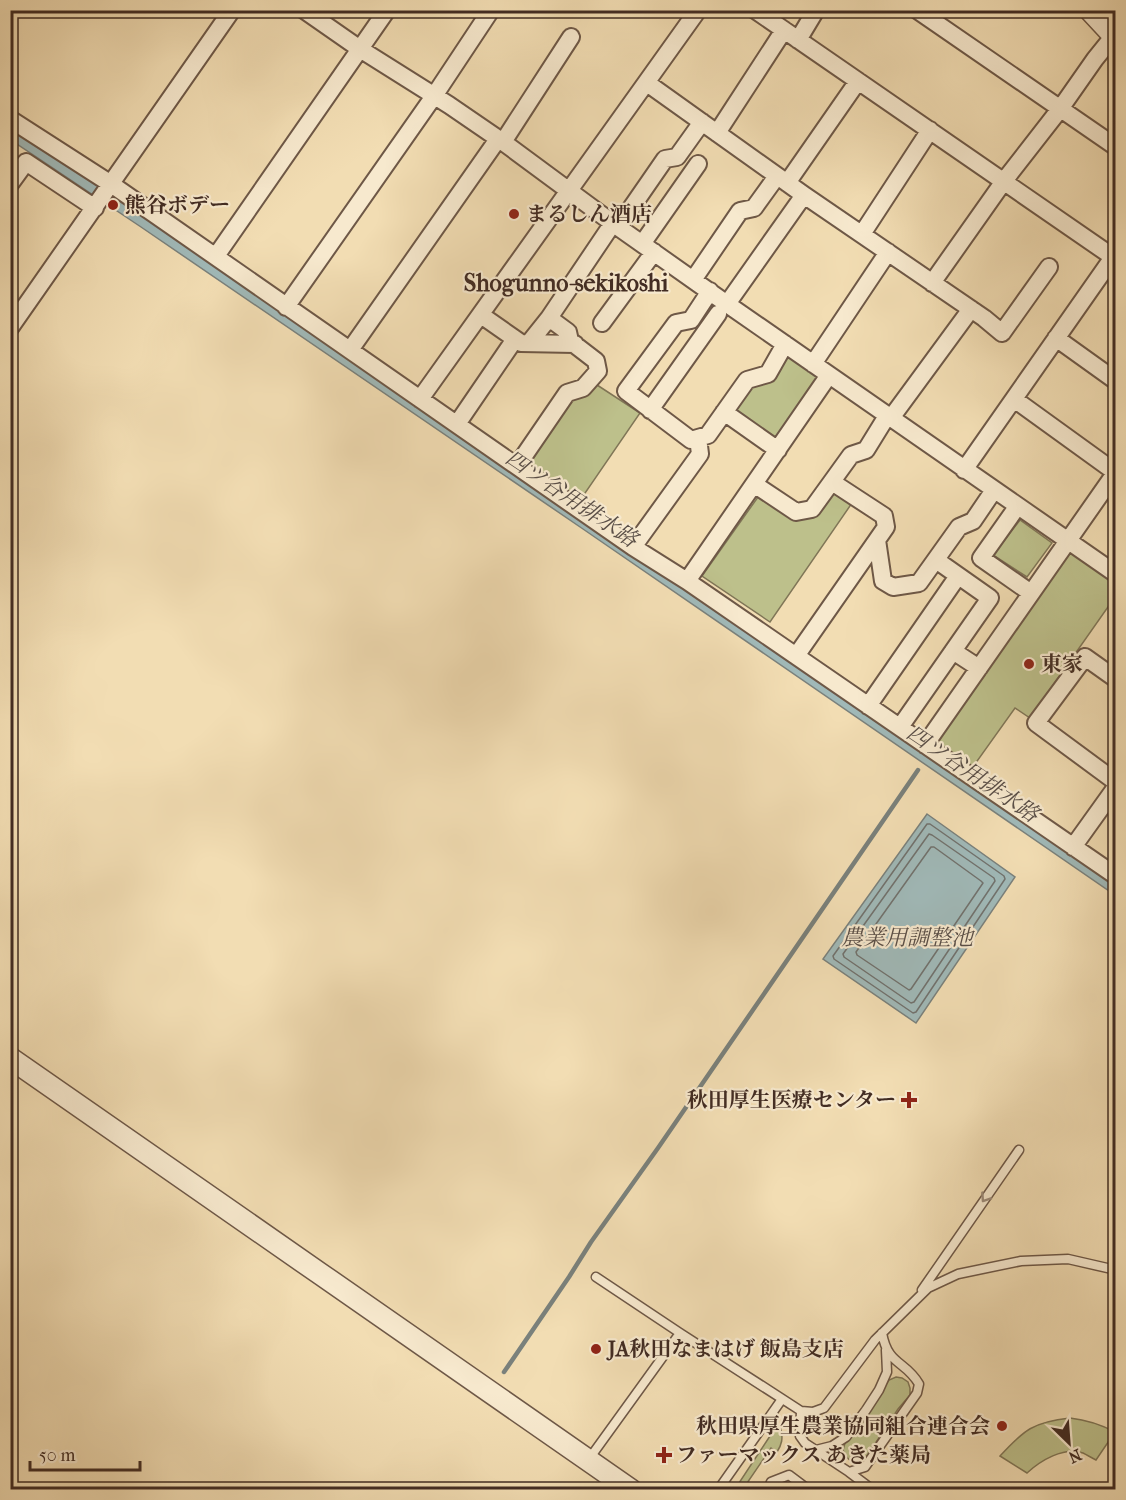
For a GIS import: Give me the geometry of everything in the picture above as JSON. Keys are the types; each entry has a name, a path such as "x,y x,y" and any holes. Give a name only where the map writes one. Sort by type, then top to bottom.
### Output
{"street":[{"path":"10,328 232,10"},
{"path":"304,10 500,140 710,291 722,309 785,344 1116,574"},
{"path":"216,256 387,10"},
{"path":"286,307 434,96 491,10"},
{"path":"420,399 698,10"},
{"path":"755,10 1115,256 964,470"},
{"path":"798,40 816,10"},
{"path":"918,10 1116,147"},
{"path":"933,283 1004,181 1060,109 1095,59 1115,36 1089,10"},
{"path":"717,133 784,30"},
{"path":"350,350 571,37"},
{"path":"693,280 740,211 754,208 782,179 858,81"},
{"path":"647,83 1002,333 1049,267"},
{"path":"10,120 104,196"},
{"path":"457,424 522,341 549,318 665,159 677,157 702,122"},
{"path":"862,234 930,130"},
{"path":"10,184 26,162 104,196 216,256 633,547 687,581 1116,876"},
{"path":"602,323 698,164"},
{"path":"650,410 804,195"},
{"path":"813,364 888,252"},
{"path":"710,291 691,320 676,323 626,391 691,440 708,435 747,380 768,374 785,344"},
{"path":"754,484 796,513 812,509 851,455 866,450 971,309"},
{"path":"481,315 522,341 575,344"},
{"path":"517,466 567,393 583,388 598,371 596,361 570,341 568,332 549,318"},
{"path":"1056,338 1116,381"},
{"path":"687,581 829,375"},
{"path":"925,745 1115,472 1014,399"},
{"path":"724,412 778,450"},
{"path":"633,547 700,454 698,438"},
{"path":"796,656 886,527 884,516 832,482"},
{"path":"877,540 883,581 893,587 919,583 959,526 973,521 994,490"},
{"path":"1017,507 981,558 1031,593"},
{"path":"900,728 990,598 936,560"},
{"path":"868,706 958,576"},
{"path":"953,651 979,668"},
{"path":"1116,679 1084,657 1036,723 1116,782"},
{"path":"1073,847 1116,788"},
{"path":"10,1058 631,1490"}],"lane":[{"path":"912,1304 1018,1150"},
{"path":"596,1277 801,1411 813,1412 824,1408 875,1340 928,1288 958,1274 1022,1261 1068,1259 1116,1270"},
{"path":"588,1460 680,1333"},
{"path":"816,1450 832,1446 846,1437 879,1390 887,1372 886,1350 882,1333"},
{"path":"849,1472 865,1467 917,1393 919,1384 913,1374 895,1362 886,1350"},
{"path":"718,1490 782,1399"},
{"path":"801,1411 800,1436 805,1443 872,1489"},
{"path":"768,1490 771,1482 789,1475 809,1490"}],"green space":[{"path":"787,354 820,377 777,440 734,412 751,386"},
{"path":"594,383 640,413 581,499 527,462 572,399"},
{"path":"834,492 852,503 770,622 702,576 758,497 793,520 817,514"},
{"path":"1020,520 1052,543 1027,577 993,555"},
{"path":"1071,551 1115,582 1115,597 1030,718 1015,708 970,771 934,745"},
{"path":"896,1377 908,1382 910,1395 865,1459 857,1462 851,1461 843,1450 845,1443 889,1380"},
{"path":"1070,1418 1093,1423 1115,1432 1096,1460 1083,1453 1068,1451 1045,1460 1027,1473 1000,1456 1030,1429 1047,1422"},
{"path":"776,1429 781,1429 782,1436 777,1452 771,1448 743,1489 735,1489 770,1436"}],"water":[{"name":"四ツ谷用排水路","path":"10,127 114,193 927,752 1115,884 1115,895 11,140"},
{"name":"農業用調整池","path":"927,814 1015,877 916,1023 823,959"}],"waterway":[{"path":"504,1372 591,1242 918,770"}],"place":[{"name":"熊谷ボデー","path":"113,205"},
{"name":"まるしん酒店","path":"514,214"},
{"name":"東家","path":"1029,664"},
{"name":"秋田厚生医療センター","path":"909,1100"},
{"name":"JA秋田なまはげ 飯島支店","path":"596,1349"},
{"name":"秋田県厚生農業協同組合連合会","path":"1002,1426"},
{"name":"ファーマックス あきた薬局","path":"664,1455"}],"district":[{"name":"Shogunno-sekikoshi","path":"566,283"}]}
